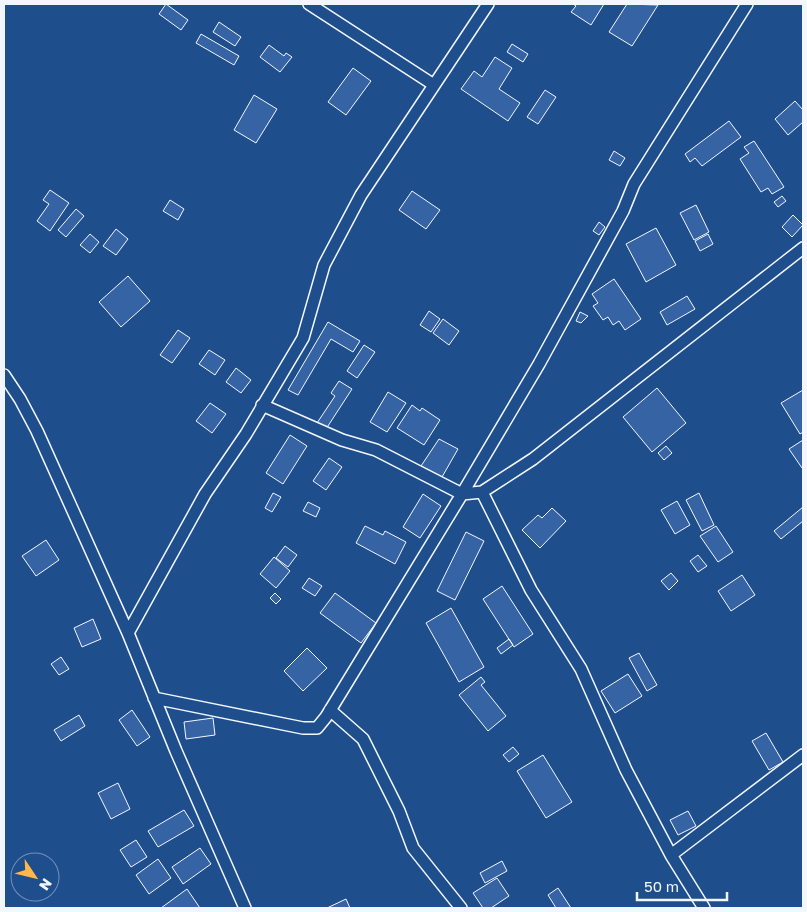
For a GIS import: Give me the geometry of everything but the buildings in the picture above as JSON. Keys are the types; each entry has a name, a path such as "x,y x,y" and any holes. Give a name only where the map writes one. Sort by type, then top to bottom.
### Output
{"street":[{"path":"309,4 434,86"},
{"path":"128,633 205,494 246,434 303,338 324,265 338,236 382,160 488,4"},
{"path":"154,698 303,728 317,728 330,710 462,494 538,364 623,211 634,184 747,4"},
{"path":"262,405 348,442 376,450 462,494 482,492 533,459 803,248"},
{"path":"4,375 20,399 37,431 128,633 154,698 245,908"},
{"path":"482,492 531,590 581,669 626,770 671,856 704,908"},
{"path":"330,710 363,739 399,811 413,848 461,908"},
{"path":"671,856 803,755"}]}
